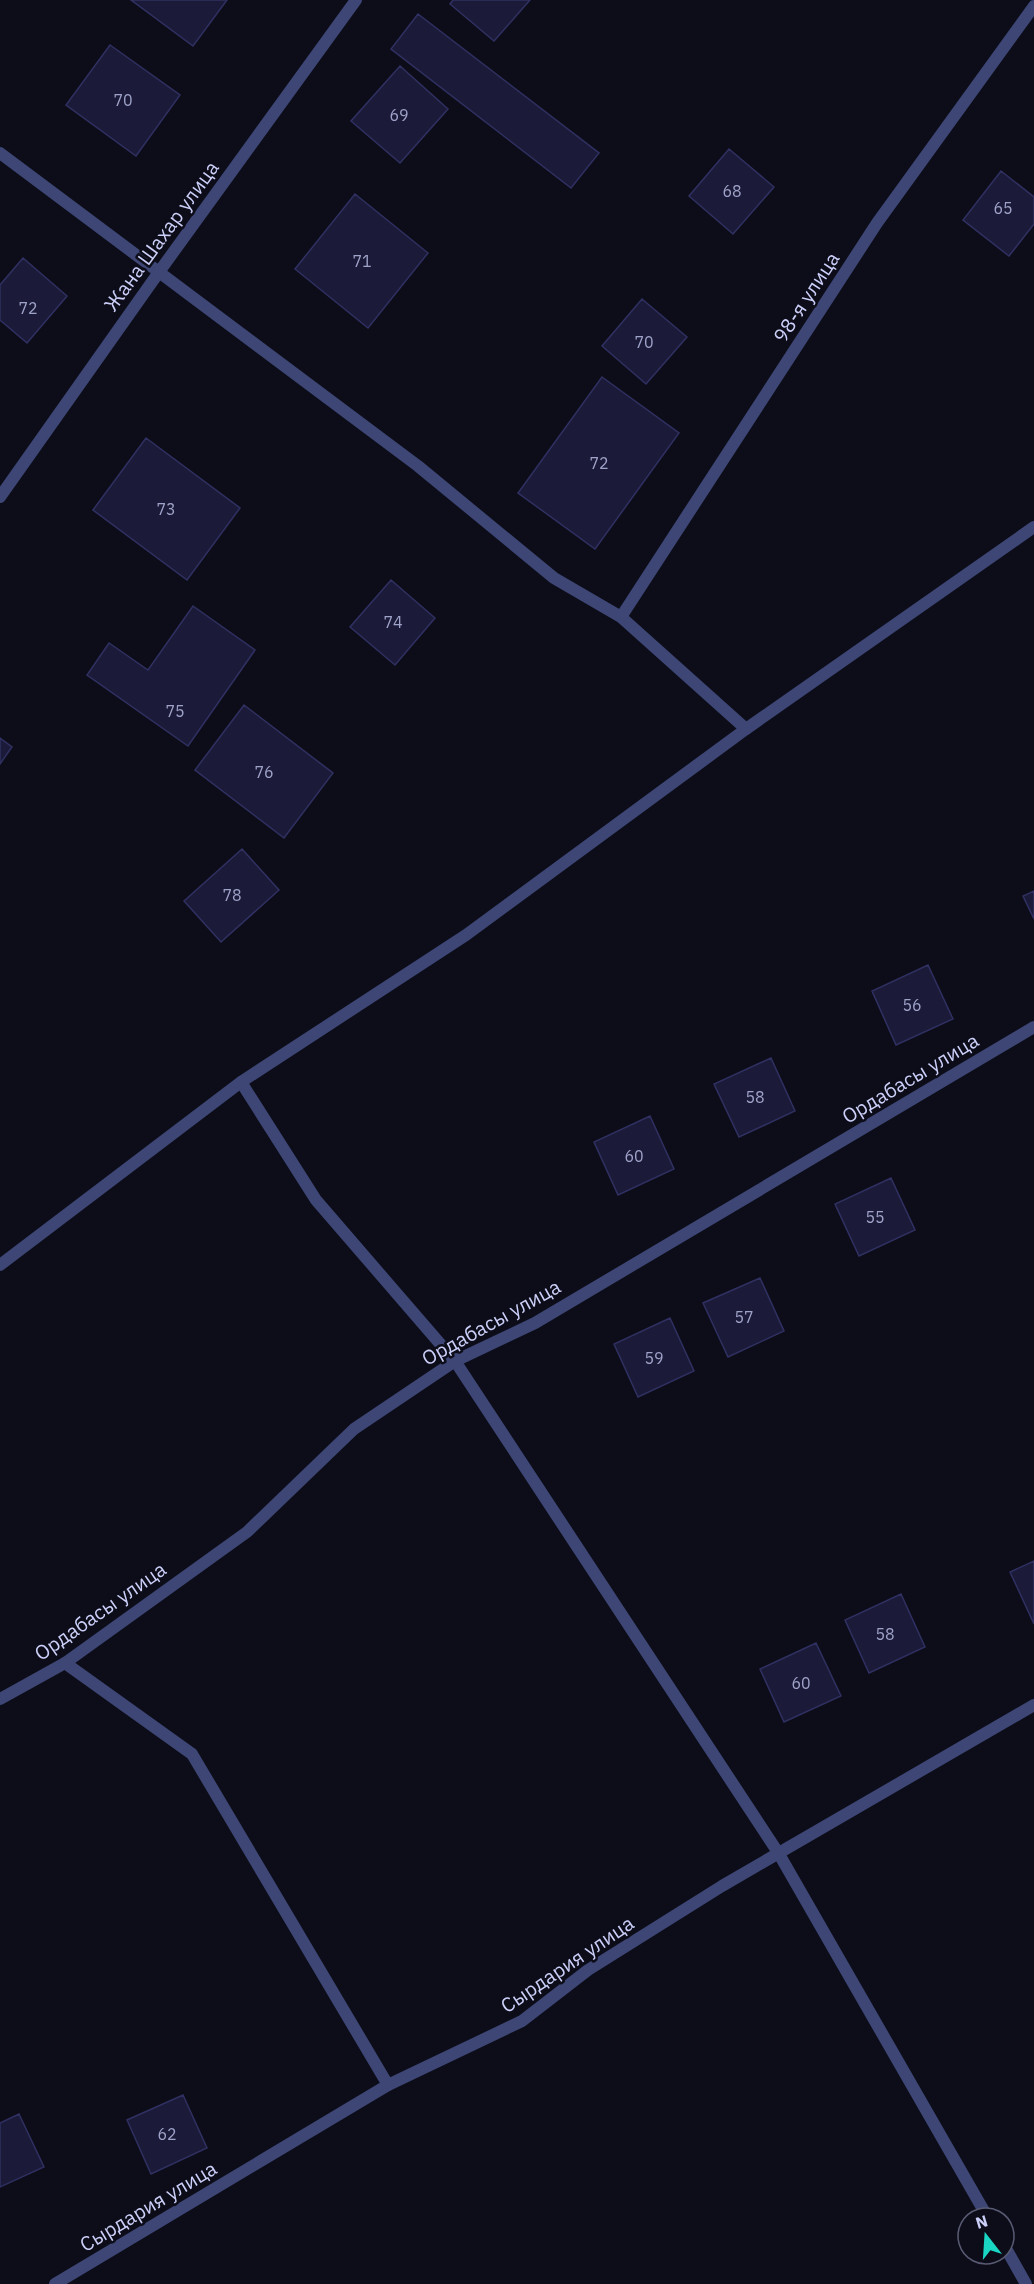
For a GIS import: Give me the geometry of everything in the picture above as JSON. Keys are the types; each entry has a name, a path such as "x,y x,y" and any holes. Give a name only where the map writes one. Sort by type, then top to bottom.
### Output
{"street":[{"name":"Жана Шахар улица","path":"0,497 356,0"},
{"name":"98-я улица","path":"621,617 877,223 1034,6"},
{"path":"0,153 418,466 554,578 621,617 746,729"},
{"path":"0,1265 241,1082 466,935 746,729 1034,527"},
{"name":"Ордабасы улица","path":"0,1699 65,1663 247,1532 354,1429 454,1361 535,1323 1034,1027"},
{"path":"241,1082 316,1200 454,1361 779,1854 981,2206"},
{"path":"65,1663 192,1754 388,2085"},
{"name":"Сырдария улица","path":"55,2284 388,2085 522,2021 588,1970 722,1887 1034,1705"},
{"path":"1016,2266 1026,2284"}],"building":[{"path":"131,0 227,0 193,46"},
{"path":"453,0 530,0 494,41 450,4"},
{"path":"418,14 599,153 571,188 391,49"},
{"path":"110,45 180,95 136,156 66,105"},
{"path":"400,66 448,109 400,163 351,121"},
{"path":"729,149 774,187 733,234 689,196"},
{"path":"1001,171 1034,197 1034,224 1009,256 963,220"},
{"path":"355,194 428,253 368,328 295,269"},
{"path":"23,258 67,296 27,343 0,320 0,285"},
{"path":"642,299 687,337 646,384 602,346"},
{"path":"602,377 679,433 595,549 518,493"},
{"path":"146,438 240,508 187,580 93,510"},
{"path":"391,580 435,618 395,665 350,627"},
{"path":"193,606 255,650 188,746 87,675 109,643 148,670"},
{"path":"244,705 333,773 284,838 195,770"},
{"path":"0,738 12,747 0,764"},
{"path":"242,849 279,890 221,942 184,901"},
{"path":"1034,891 1034,919 1023,896"},
{"path":"928,965 953,1019 896,1045 872,991"},
{"path":"771,1058 795,1111 739,1137 714,1084"},
{"path":"650,1116 674,1169 618,1195 594,1142"},
{"path":"891,1178 915,1230 859,1256 835,1204"},
{"path":"760,1278 784,1331 728,1357 703,1303"},
{"path":"670,1318 694,1371 638,1397 614,1344"},
{"path":"1034,1561 1034,1624 1010,1572"},
{"path":"901,1594 925,1647 869,1673 845,1620"},
{"path":"816,1643 841,1696 784,1722 760,1669"},
{"path":"183,2095 207,2148 151,2174 127,2120"},
{"path":"19,2114 44,2167 0,2187 0,2123"}]}
